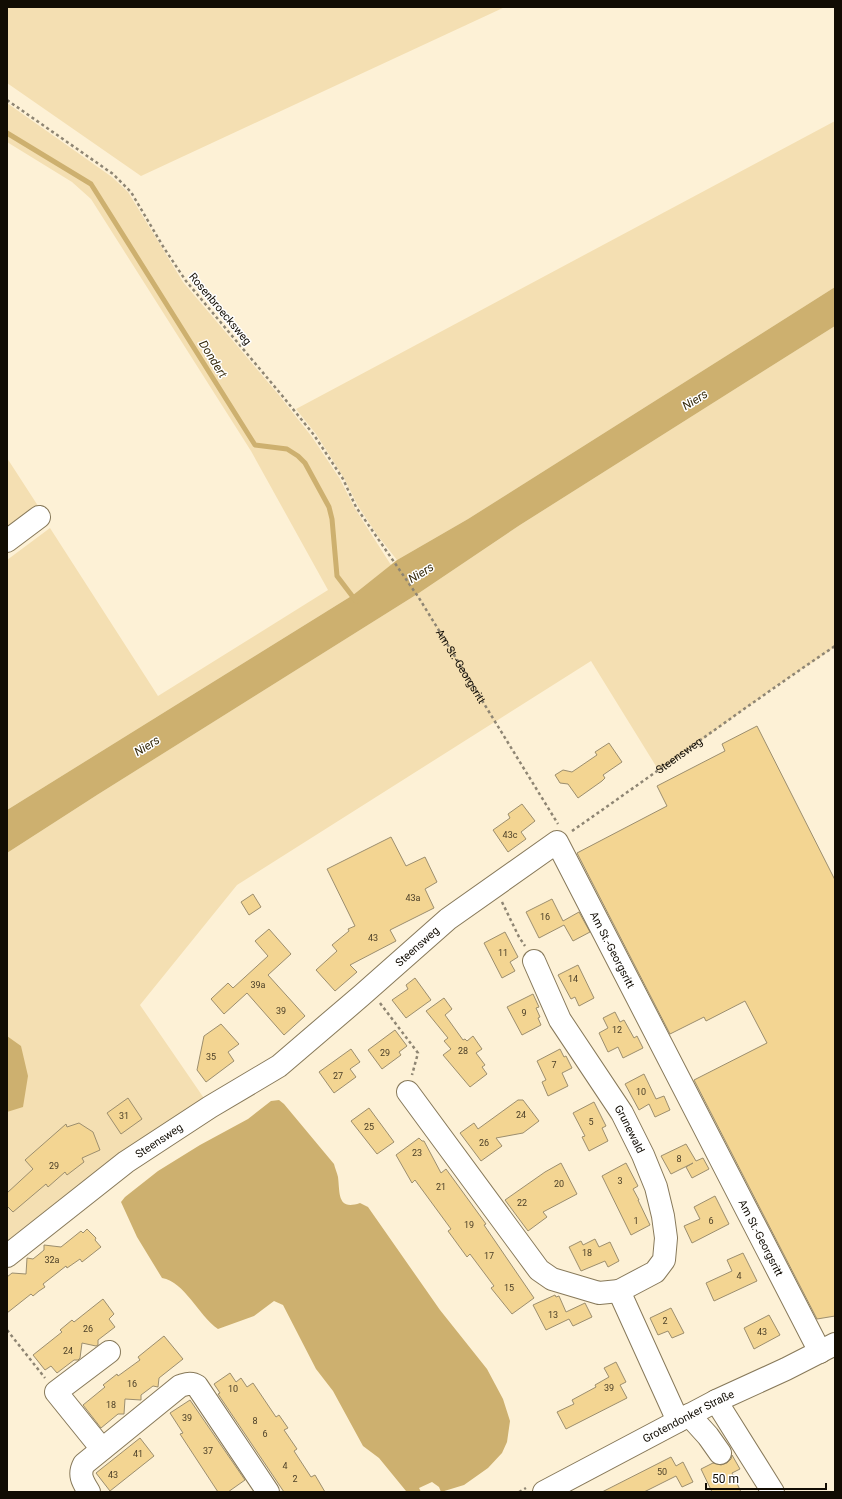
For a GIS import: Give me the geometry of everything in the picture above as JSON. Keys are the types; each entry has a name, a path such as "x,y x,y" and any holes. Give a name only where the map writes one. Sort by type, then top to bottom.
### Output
{"street":[{"path":"7,541 39,517"},
{"name":"Steensweg","path":"7,1256 126,1162 210,1107 279,1066 448,919 557,842"},
{"name":"Am St.-Georgsritt","path":"557,842 828,1348"},
{"name":"Grunewald","path":"408,1092 539,1270 552,1279 599,1293 619,1291 655,1272 664,1260 666,1238 663,1216 656,1187 643,1155 622,1113 560,1020 534,961"},
{"path":"619,1291 684,1418 708,1436 720,1454"},
{"name":"Grotendonker Straße","path":"544,1492 716,1401 828,1348"},
{"path":"102,1449 56,1392 109,1352"},
{"path":"89,1492 80,1474 84,1464 180,1386 194,1384 197,1386 263,1490"},
{"path":"716,1401 773,1492"}],"path":[{"name":"Rosenbroecksweg","path":"7,100 113,174 131,192 164,248 186,281 314,435 343,479 356,506 392,558"},
{"name":"Am St.-Georgsritt","path":"392,558 419,598 558,824 557,842"},
{"name":"Steensweg","path":"557,842 835,646"},
{"path":"494,886 519,937 534,961"},
{"path":"369,989 418,1053 408,1092"},
{"path":"7,1330 56,1392"}],"shaded area":[{"path":"7,7 505,7 141,176 7,83"},
{"path":"7,103 112,177 128,192 183,282 278,394 312,437 340,479 354,507 391,565 353,595 7,810 7,560 50,528 158,696 328,590 251,451 91,199 72,182 7,142"},
{"path":"835,121 835,287 468,519 397,560 378,536 358,506 344,478 316,434 296,409"},
{"path":"835,326 835,647 775,687 659,771 591,661 237,885 140,1005 210,1107 7,1256 7,853 419,593 520,525"},
{"path":"7,458 42,512 7,538"}],"water":[{"name":"Niers","path":"835,287 835,326 520,525 419,593 7,853 7,810 353,595 397,560 468,519"},
{"path":"7,1036 21,1046 28,1076 23,1107 7,1112"},
{"path":"279,1100 334,1164 343,1203 353,1205 360,1203 368,1207 440,1310 487,1369 503,1399 510,1421 507,1442 502,1453 488,1468 464,1485 441,1492 439,1487 432,1482 419,1488 421,1492 406,1491 379,1458 363,1446 333,1391 316,1369 283,1305 274,1301 254,1316 218,1329 204,1316 185,1292 170,1281 162,1278 137,1237 121,1202 125,1197 158,1171 200,1145 248,1119 271,1101"}],"building":[{"path":"757,726 835,880 835,1316 817,1319 694,1080 767,1043 745,1001 706,1021 704,1017 670,1034 577,853 667,806 657,786 725,751 722,744"},
{"path":"609,743 622,762 603,775 605,778 602,781 578,798 568,784 560,783 555,775 563,770 572,772 597,755 595,752"},
{"path":"522,804 535,821 521,832 526,839 508,852 493,830 510,818 508,814"},
{"path":"391,837 406,866 425,857 437,882 425,889 434,908 390,930 396,941 350,965 357,972 335,991 316,970 337,951 332,945 349,931 348,929 355,926 327,869"},
{"path":"253,894 261,907 249,915 241,902"},
{"path":"552,899 563,921 579,912 590,932 573,941 564,925 539,938 526,912"},
{"path":"269,929 291,954 268,975 305,1016 284,1035 247,993 224,1014 211,999 228,983 233,988 268,956 255,941"},
{"path":"505,932 518,957 510,962 515,971 502,978 484,943"},
{"path":"578,965 594,998 579,1006 575,997 571,999 558,975"},
{"path":"415,978 431,1000 406,1018 392,1000 408,989 406,985"},
{"path":"533,994 539,1007 536,1008 540,1017 538,1018 541,1025 522,1035 507,1007"},
{"path":"444,998 452,1009 445,1015 463,1040 465,1039 467,1041 473,1036 482,1049 476,1053 485,1065 482,1067 487,1074 470,1087 443,1055 451,1049 444,1041 448,1038 426,1011"},
{"path":"615,1012 620,1022 624,1020 634,1038 637,1036 643,1048 623,1058 618,1047 608,1052 599,1033 608,1028 603,1018"},
{"path":"221,1024 239,1044 228,1052 234,1061 206,1082 197,1070 204,1036"},
{"path":"395,1030 407,1046 399,1052 401,1055 382,1069 368,1050"},
{"path":"351,1049 360,1062 350,1069 356,1077 334,1093 319,1072"},
{"path":"560,1049 564,1057 566,1056 572,1068 562,1073 568,1086 548,1096 542,1082 546,1080 537,1061"},
{"path":"644,1074 656,1099 664,1096 670,1110 655,1117 649,1104 639,1110 625,1084"},
{"path":"128,1098 142,1119 121,1134 107,1113"},
{"path":"518,1100 523,1100 539,1121 523,1133 496,1138 502,1146 481,1161 460,1133 474,1123 478,1129"},
{"path":"594,1102 606,1126 602,1128 608,1141 589,1151 582,1137 585,1136 573,1113"},
{"path":"369,1108 394,1142 377,1154 351,1121"},
{"path":"79,1123 93,1132 100,1150 82,1158 84,1162 67,1175 65,1172 48,1187 46,1184 13,1212 7,1206 7,1193 33,1169 25,1160 66,1124 67,1127"},
{"path":"419,1138 424,1141 441,1173 446,1169 486,1224 484,1225 534,1298 512,1314 491,1288 494,1286 470,1254 467,1257 448,1231 451,1229 415,1180 412,1183 396,1155"},
{"path":"686,1144 696,1161 703,1158 709,1169 692,1178 686,1167 693,1163 671,1174 661,1156"},
{"path":"561,1163 577,1194 543,1212 547,1217 528,1231 505,1200 545,1172"},
{"path":"626,1163 638,1186 633,1189 650,1225 631,1235 602,1176"},
{"path":"715,1196 729,1224 692,1243 684,1226 700,1219 694,1207"},
{"path":"87,1229 96,1238 95,1240 101,1247 82,1262 80,1259 67,1268 66,1266 43,1284 45,1287 33,1296 31,1294 7,1313 7,1277 12,1273 26,1274 27,1258 33,1259 44,1250 44,1245 61,1247 81,1231 83,1233"},
{"path":"595,1239 599,1247 610,1242 619,1261 608,1267 605,1261 581,1271 569,1247 581,1241 583,1245"},
{"path":"743,1253 757,1281 714,1301 706,1283 732,1271 727,1260"},
{"path":"555,1295 556,1297 559,1296 566,1312 585,1303 592,1317 573,1326 569,1319 546,1330 533,1305"},
{"path":"103,1299 114,1314 109,1319 115,1327 98,1340 98,1345 96,1346 82,1343 80,1358 78,1360 74,1360 57,1373 51,1366 45,1370 33,1355 62,1332 60,1330 72,1320 74,1322"},
{"path":"671,1308 684,1333 672,1338 668,1331 658,1335 650,1318"},
{"path":"769,1315 780,1335 754,1349 744,1328"},
{"path":"164,1336 183,1359 159,1378 158,1387 153,1386 141,1395 141,1400 125,1399 124,1414 118,1414 101,1428 83,1405 105,1387 103,1385 117,1374 118,1376 140,1360 138,1357"},
{"path":"616,1362 626,1382 620,1385 627,1398 566,1429 557,1412 574,1404 572,1400 596,1387 595,1385 609,1377 604,1368"},
{"path":"230,1373 236,1382 241,1378 247,1387 253,1383 276,1417 279,1415 288,1428 284,1430 297,1449 294,1451 311,1477 315,1475 325,1492 284,1492 218,1394 220,1393 214,1384"},
{"path":"190,1400 245,1480 228,1492 218,1492 180,1434 183,1433 170,1413"},
{"path":"140,1438 154,1456 110,1491 96,1473"},
{"path":"732,1455 740,1469 732,1473 741,1492 712,1492 701,1469 713,1463 721,1465 727,1463 731,1459"},
{"path":"671,1457 676,1466 683,1462 693,1482 682,1487 676,1476 644,1492 602,1492"}],"waterway":[{"name":"Dondert","path":"7,133 91,184 255,445 287,449 298,456 305,463 329,507 332,519 337,576 356,601"}]}
